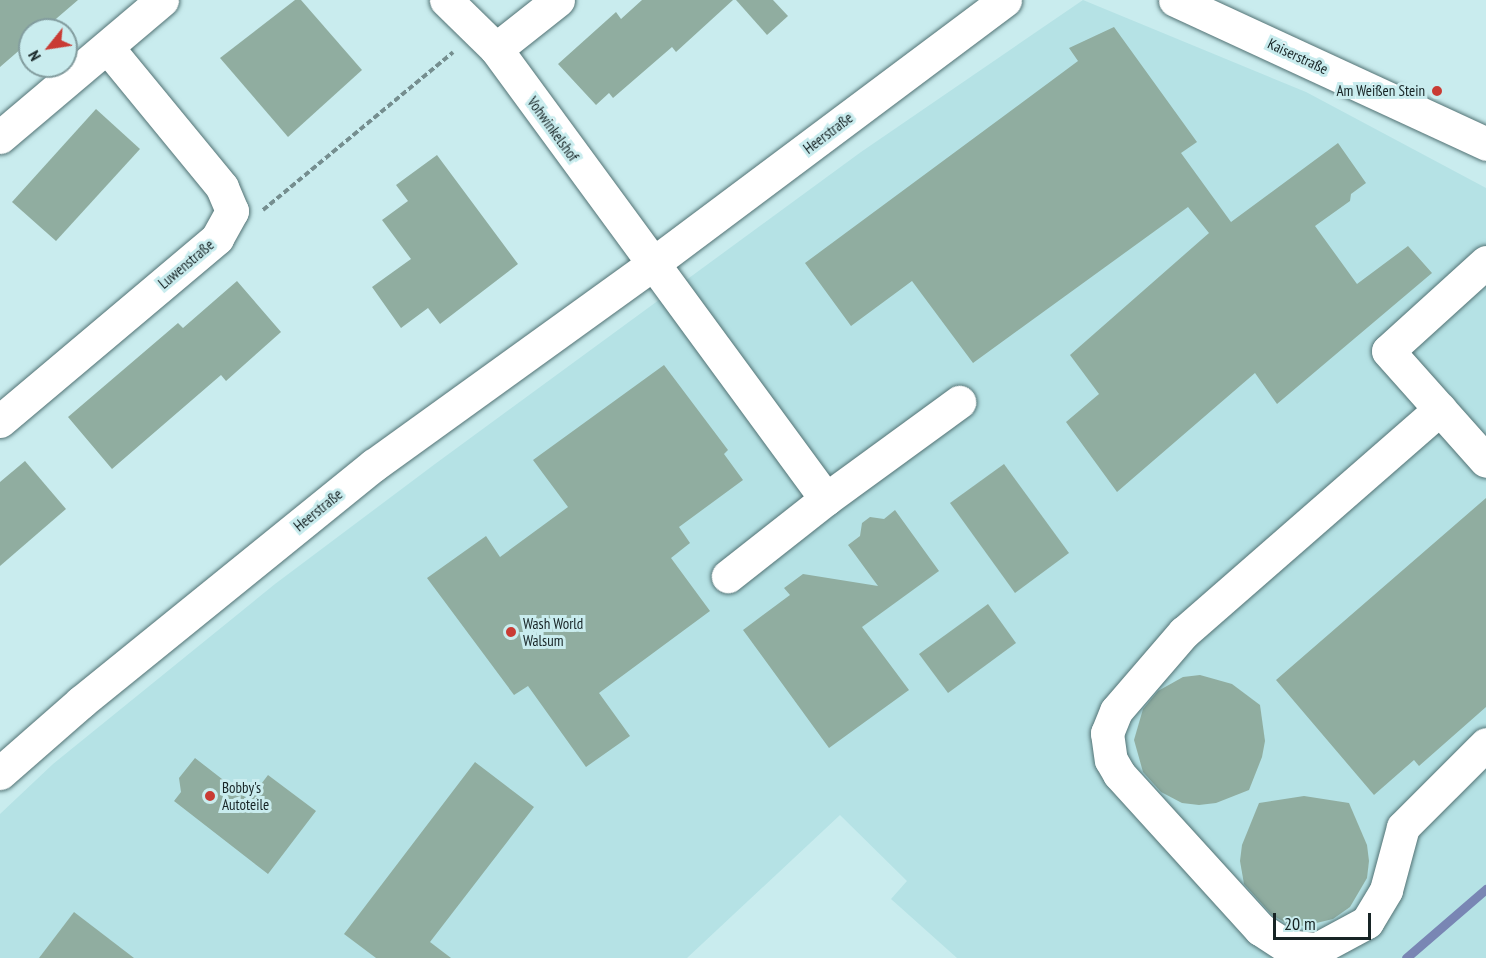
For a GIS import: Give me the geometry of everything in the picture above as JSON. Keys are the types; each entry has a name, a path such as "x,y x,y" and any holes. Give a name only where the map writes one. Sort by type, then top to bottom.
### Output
{"street":[{"path":"0,137 162,0"},
{"name":"Vohwinkelshof","path":"447,0 487,39 651,265"},
{"path":"487,39 558,0"},
{"name":"Heerstraße","path":"0,773 81,702 374,465 651,265 1005,0"},
{"name":"Kaiserstraße","path":"1175,0 1486,144"},
{"path":"107,47 222,187 232,211"},
{"name":"Luwenstraße","path":"0,421 217,238 232,211"},
{"path":"1486,262 1388,351 1486,461"},
{"path":"651,265 826,499"},
{"path":"728,576 826,499 959,402"},
{"path":"1440,409 1184,632 1116,711 1107,733 1111,760 1119,774 1260,929 1286,946 1317,949 1367,922 1386,890 1403,827 1486,744"}],"path":[{"path":"232,211 270,208 487,39"}],"shaded area":[{"path":"1083,0 1306,92 1486,188 1486,958 957,958 891,899 907,881 840,815 687,958 0,958 0,814 53,764 275,584 435,464 861,152"}],"building":[{"path":"0,0 78,0 57,18 18,18 18,51 0,67"},
{"path":"295,0 301,0 362,70 288,137 220,58"},
{"path":"642,0 733,0 676,52 672,47 613,98 609,93 596,105 558,64 616,12 621,19"},
{"path":"736,0 773,0 788,16 767,35"},
{"path":"1114,27 1197,142 1181,153 1231,222 1338,143 1366,183 1351,194 1350,201 1315,226 1357,284 1408,246 1432,273 1277,404 1255,373 1117,492 1066,422 1099,394 1070,355 1209,233 1188,207 973,363 912,281 851,326 805,263 1078,61 1069,48"},
{"path":"96,109 140,149 56,241 12,202"},
{"path":"437,155 518,264 440,324 428,308 401,328 372,287 411,259 382,220 408,201 396,185"},
{"path":"237,281 281,332 226,381 221,375 112,469 68,417 178,323 183,328"},
{"path":"664,365 728,450 724,454 743,480 679,527 690,543 671,558 710,611 599,693 630,736 586,767 528,686 514,695 427,578 486,536 500,557 568,507 533,460"},
{"path":"25,461 66,509 0,566 0,482"},
{"path":"1004,464 1069,553 1015,593 950,503"},
{"path":"1486,498 1486,707 1419,766 1414,760 1374,795 1276,680"},
{"path":"895,510 939,571 862,627 909,690 829,748 743,630 790,595 784,588 803,574 878,586 848,545 860,536 862,523 870,517 884,519"},
{"path":"988,604 1016,643 948,693 919,654"},
{"path":"1200,675 1232,684 1260,705 1265,741 1262,757 1249,790 1216,803 1199,805 1182,803 1161,792 1143,772 1134,740 1143,709 1158,691 1183,677"},
{"path":"195,758 249,800 268,775 316,811 268,874 174,801 181,792 179,778"},
{"path":"475,762 534,807 430,942 451,958 376,958 344,934"},
{"path":"1304,796 1349,803 1367,845 1369,861 1367,878 1350,907 1333,919 1304,926 1288,924 1272,915 1244,884 1240,861 1242,845 1259,803"},
{"path":"74,912 134,958 39,958"}],"waterway":[{"path":"1406,958 1486,889"}],"place":[{"name":"Am Weißen Stein","path":"1437,91"},
{"name":"Wash World Walsum","path":"511,632"},
{"name":"Bobby's Autoteile","path":"210,796"}]}
